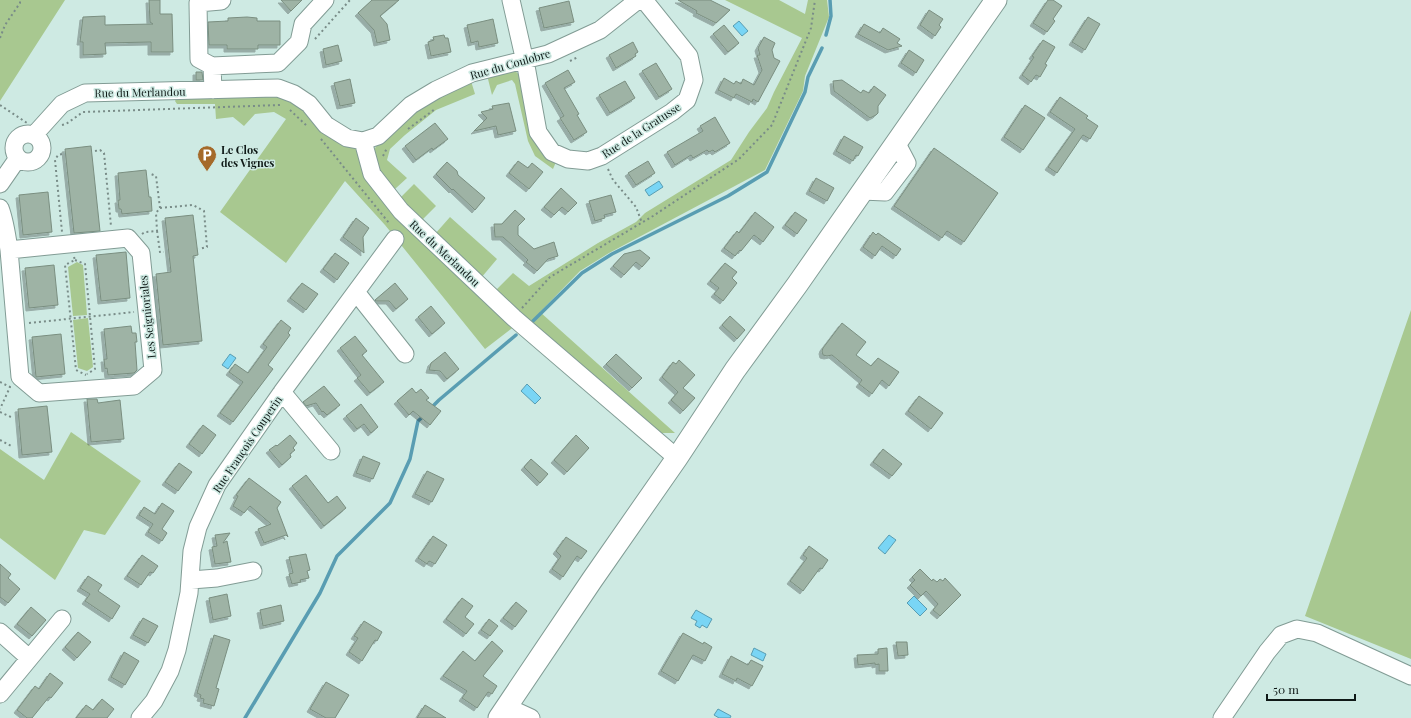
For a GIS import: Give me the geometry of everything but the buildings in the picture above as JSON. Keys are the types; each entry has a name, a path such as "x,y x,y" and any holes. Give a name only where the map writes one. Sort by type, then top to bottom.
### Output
{"main road":[{"path":"503,712 736,370 798,285 996,0"}],"street":[{"path":"222,0 198,1 199,59 212,66 278,63 299,42 303,24 325,0"},
{"name":"Rue de la Gratusse","path":"511,0 525,60 538,132 552,152 568,159 588,161 602,156 672,112 687,100 694,80 689,56 644,0"},
{"name":"Rue du Coulobre","path":"362,141 378,136 411,105 436,90 472,73 548,54 600,30 638,0"},
{"path":"212,66 213,90"},
{"name":"Rue du Merlandou","path":"39,129 62,104 85,93 278,88 294,94 309,104 326,125 347,138 362,141 372,174 401,211 514,318 677,458"},
{"path":"0,184 18,158 22,161 31,162 35,161 41,154 43,146 39,129"},
{"name":"Les Seignioriales","path":"0,208 4,218 8,250 20,377 39,393 86,382 134,386 153,370 141,253 131,242"},
{"name":"Rue François Couperin","path":"140,718 154,701 170,671 177,650 191,580 192,551 198,528 217,486 282,392 356,292 392,231"},
{"path":"8,250 70,249 128,238 131,242"},
{"path":"356,292 405,354"},
{"path":"282,392 331,451"},
{"path":"191,580 254,572"},
{"path":"0,694 62,619"},
{"path":"1222,718 1267,652 1281,635 1297,629 1317,633 1411,676"},
{"path":"0,632 29,658"},
{"path":"503,712 531,718"}],"path":[{"path":"0,38 5,25 20,3 20,0"},
{"path":"514,318 550,277 642,223 739,159 772,124 811,28 815,0"},
{"path":"568,62 580,56"},
{"path":"0,105 24,122 39,129 66,124 83,112 285,105"},
{"path":"405,131 437,107"},
{"path":"290,110 310,129"},
{"path":"321,139 392,231"},
{"path":"382,158 389,145"},
{"path":"95,151 100,150 104,153 112,240"},
{"path":"62,154 58,155 55,160 70,249 65,265 70,318 76,370 86,382 95,369 85,264 70,249"},
{"path":"602,156 613,180 636,207 642,223"},
{"path":"151,174 156,176 160,208 156,213 157,231 160,252 164,252"},
{"path":"160,208 193,205 204,211 207,247 200,249"},
{"path":"392,231 390,220 401,211"},
{"path":"131,242 145,232 157,231"},
{"path":"15,324 147,310"},
{"path":"0,382 10,387 0,409"},
{"path":"0,412 13,418"},
{"path":"0,440 13,447"}],"green space":[{"path":"0,0 65,0 0,101"},
{"path":"725,0 779,0 805,14 808,0 827,0 829,17 805,76 803,91 765,170 609,253 580,271 540,312 675,433 661,433 495,291 513,273 529,286 598,243 636,222 645,213 731,160 767,108 802,38"},
{"path":"511,68 520,75 531,127 537,146 544,155 556,162 553,169 535,156 528,141 515,84 512,80 497,85 492,95 487,75"},
{"path":"471,81 475,94 436,110 390,149 387,160 407,178 395,189 379,174 375,161 374,150 381,138 412,113 442,94"},
{"path":"274,94 294,99 334,139 357,149 515,326 485,349 385,225 345,181 286,263 220,212 286,119 274,112 255,114 244,126 233,117 216,119 215,104 177,104 175,101 178,96"},
{"path":"414,184 436,206 421,221 400,198"},
{"path":"450,217 497,259 481,278 435,234"},
{"path":"77,262 83,265 87,315 73,316 68,267"},
{"path":"1411,310 1411,659 1305,616"},
{"path":"88,318 93,367 87,371 78,368 73,320"},
{"path":"71,432 141,481 105,535 84,530 55,580 0,538 0,449 44,480"}],"water":[{"path":"739,21 748,31 742,36 733,26"},
{"path":"659,181 663,187 649,196 645,190"},
{"path":"230,354 236,358 228,369 222,365"},
{"path":"527,384 541,398 535,404 521,391"},
{"path":"889,535 896,540 885,554 878,548"},
{"path":"914,596 927,609 920,616 907,603"},
{"path":"696,610 712,619 707,628 702,625 700,628 695,625 697,621 691,618"},
{"path":"754,648 766,654 763,661 751,655"},
{"path":"718,709 731,716 730,718 719,718 714,715"}],"waterway":[{"path":"826,35 831,16 830,0"},
{"path":"533,321 582,273 612,254 728,196 767,172 805,92 808,77 822,48"},
{"path":"430,409 516,335"},
{"path":"245,718 320,593 337,556 390,503 410,459 418,421 425,415"}],"place":[{"name":"Le Clos des Vignes","path":"207,172"}]}
